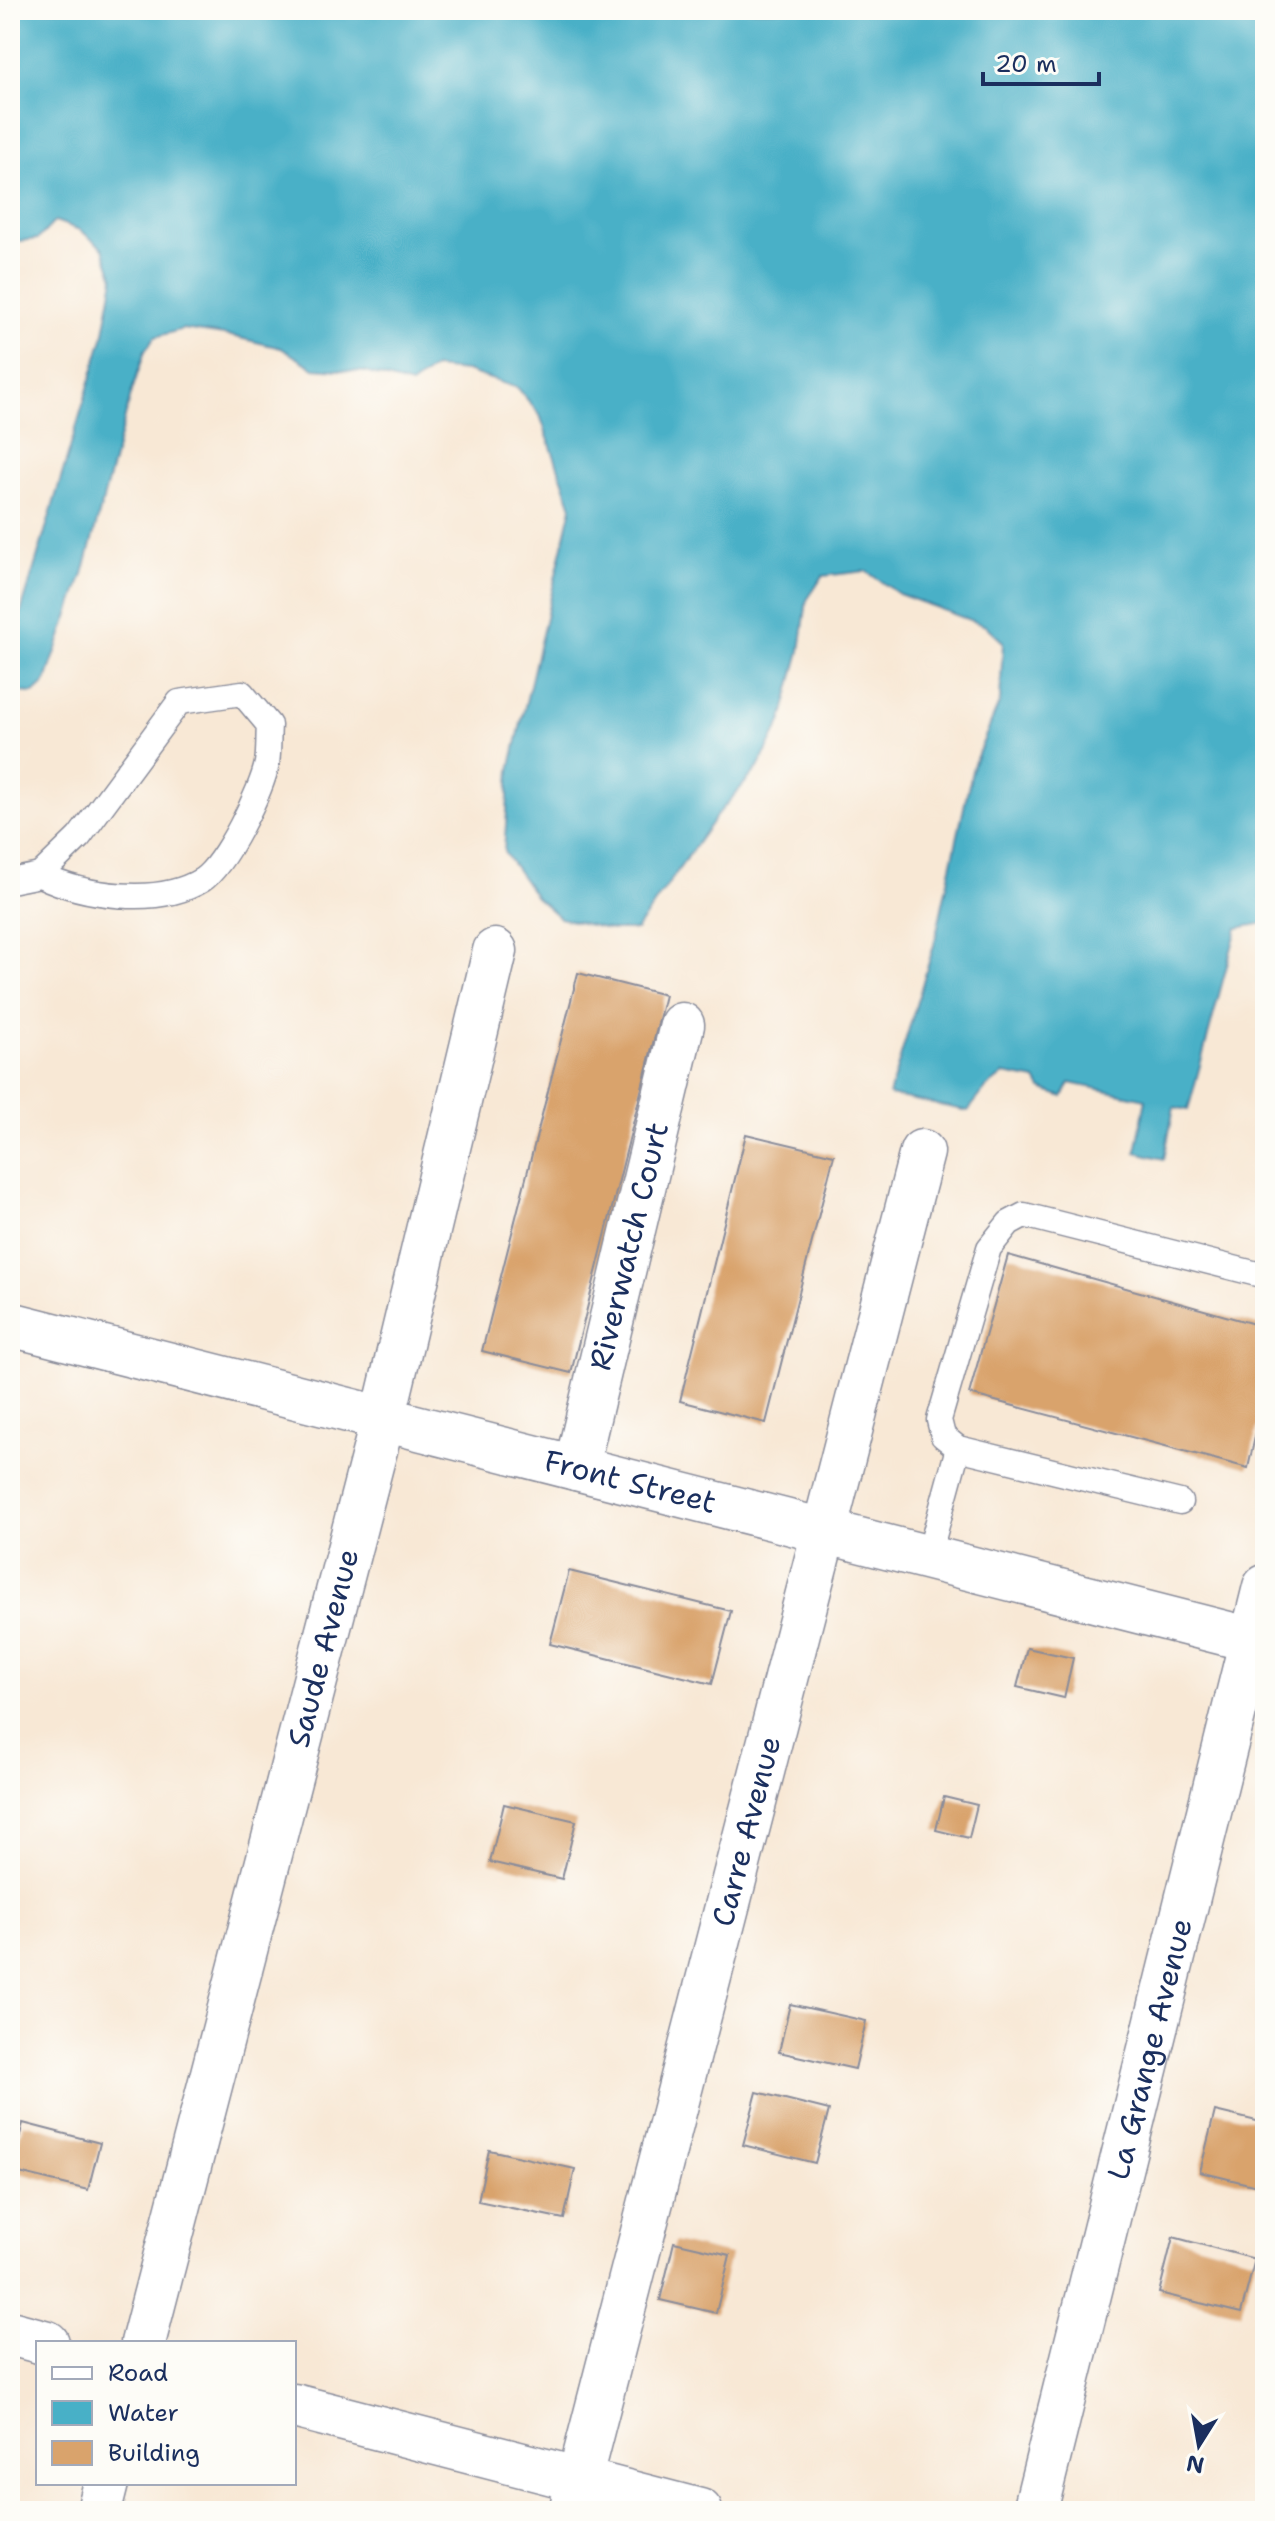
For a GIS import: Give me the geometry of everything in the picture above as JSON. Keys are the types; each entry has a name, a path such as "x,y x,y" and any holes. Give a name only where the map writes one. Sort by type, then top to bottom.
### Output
{"street":[{"name":"Saude Avenue","path":"144,2341 383,1419 495,951"},
{"name":"Riverwatch Court","path":"576,1468 682,1025"},
{"name":"Carre Avenue","path":"575,2496 922,1152"},
{"name":"Front Street","path":"10,1324 1252,1640"},
{"name":"La Grange Avenue","path":"1035,2511 1265,1587"},
{"path":"10,2333 40,2341"},
{"path":"296,2407 575,2496 700,2511"},
{"path":"99,2511 106,2485"}],"lane":[{"path":"10,881 40,875 79,837 179,702 242,693 269,725 267,765 232,847 204,879 172,894 121,894 64,886 40,875"},
{"path":"1180,1502 958,1448 943,1436 939,1420 989,1248 1009,1223 1024,1215 1265,1276"},
{"path":"928,1558 958,1448"}],"water":[{"path":"10,10 1265,10 1265,923 1237,928 1188,1110 1174,1107 1164,1159 1136,1152 1146,1099 1070,1083 1063,1097 1041,1089 1036,1080 1004,1074 986,1088 968,1111 889,1095 934,945 973,766 1000,701 1003,642 986,626 899,594 866,571 823,576 807,600 800,651 782,720 758,768 717,815 636,930 612,930 560,918 536,897 504,852 510,770 572,507 540,415 518,388 466,371 434,368 411,385 365,372 314,368 281,348 231,336 183,329 155,337 145,351 132,391 83,574 45,683 34,693 18,692 10,681 18,622 103,338 114,278 103,248 80,230 55,221 38,239 10,242"}],"building":[{"path":"578,973 665,995 571,1373 482,1351"},
{"path":"746,1134 834,1155 766,1423 680,1401"},
{"path":"1008,1255 1265,1327 1265,1393 1248,1468 969,1394"},
{"path":"569,1571 731,1611 712,1684 550,1644"},
{"path":"1027,1648 1073,1658 1064,1698 1017,1687"},
{"path":"944,1797 977,1805 969,1838 936,1830"},
{"path":"504,1804 576,1821 562,1879 490,1862"},
{"path":"790,2004 866,2021 855,2069 779,2052"},
{"path":"757,2092 829,2110 815,2163 743,2145"},
{"path":"1215,2111 1265,2123 1265,2188 1200,2172"},
{"path":"23,2123 100,2143 88,2190 11,2171"},
{"path":"489,2150 575,2169 564,2219 478,2201"},
{"path":"1173,2237 1255,2259 1241,2313 1159,2293"},
{"path":"674,2242 730,2255 716,2313 660,2300"}]}
